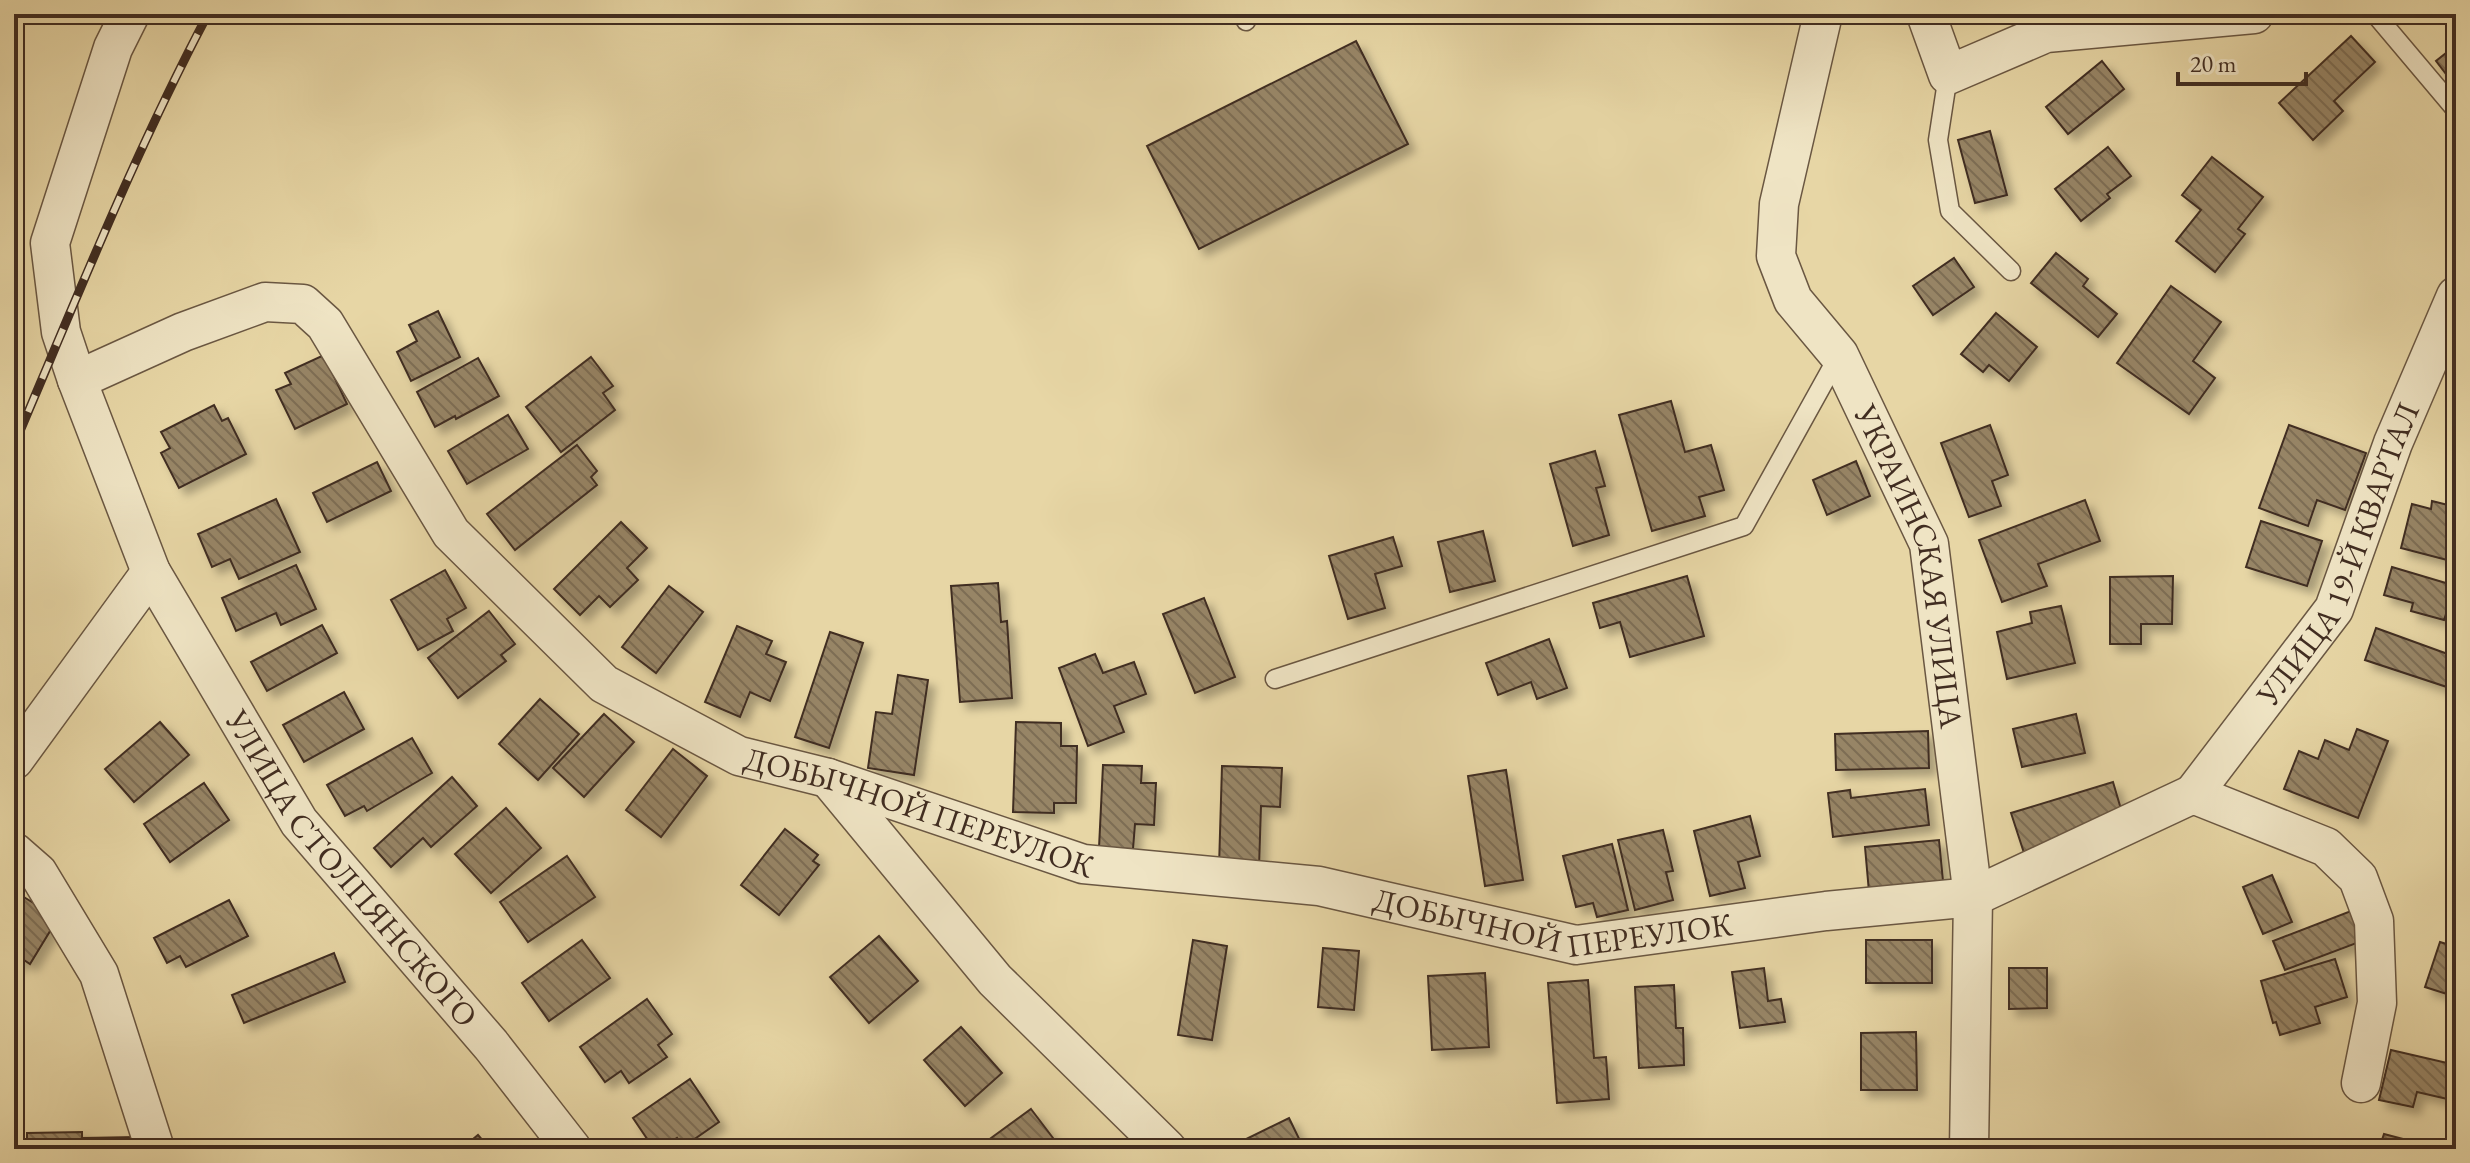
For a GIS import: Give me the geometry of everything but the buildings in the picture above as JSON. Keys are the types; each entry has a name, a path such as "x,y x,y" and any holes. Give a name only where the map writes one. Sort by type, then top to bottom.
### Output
{"street":[{"name":"УЛИЦА СТОЛПЯНСКОГО","path":"130,14 113,48 50,243 61,332 151,572 299,822 491,1045 572,1149"},
{"name":"УКРАИНСКАЯ УЛИЦА","path":"1823,14 1779,204 1776,256 1793,300 1839,355 1929,544 1973,897 1969,1149"},
{"path":"1926,14 1948,75 2046,33 2254,14"},
{"name":"УЛИЦА 19-Й КВАРТАЛ","path":"2193,794 2334,609 2393,443 2456,296"},
{"name":"ДОБЫЧНОЙ ПЕРЕУЛОК","path":"77,380 183,332 265,302 303,304 325,324 451,533 604,684 739,756 828,778 1083,864 1319,886 1576,945 1826,911 1973,897 2193,794"},
{"path":"14,760 151,572"},
{"path":"828,778 995,980 1167,1149"},
{"path":"2193,794 2326,847 2358,878 2374,921 2377,1003 2361,1083"},
{"path":"14,852 38,873 99,974 155,1149"}],"lane":[{"path":"2375,14 2456,110"},
{"path":"1948,75 1938,140 1950,211 2011,271"},
{"path":"1275,679 1744,526 1839,355"}],"railway":[{"path":"14,445 130,174 208,14"}]}
